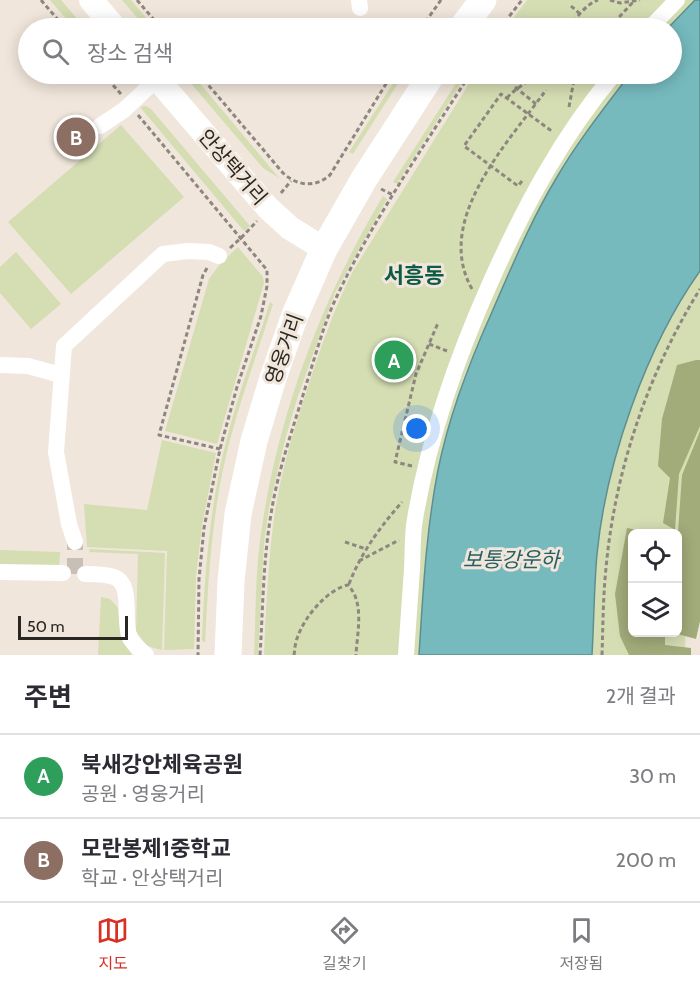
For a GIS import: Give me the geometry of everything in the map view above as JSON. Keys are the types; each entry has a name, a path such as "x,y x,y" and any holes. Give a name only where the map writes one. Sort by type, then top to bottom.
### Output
{"main road":[{"path":"91,0 106,18"},
{"path":"470,18 483,0"},
{"name":"안상택거리","path":"162,84 268,208 290,228 324,249"},
{"name":"영웅거리","path":"228,655 231,581 238,514 254,441 273,378 324,249 364,179 426,84"}],"street":[{"path":"660,18 677,0"},
{"path":"100,126 130,105 148,84"},
{"path":"406,655 414,533 423,477 445,396 482,300 539,180 606,84"},
{"path":"75,542 69,524 56,452 64,346 163,254 188,251 209,252 219,256"},
{"path":"0,365 28,366 61,375"},
{"path":"0,572 63,573"},
{"path":"86,574 114,577 121,581 125,590 126,623 130,638 146,655"}],"path":[{"path":"41,0 56,18"},
{"path":"137,0 152,18"},
{"path":"428,18 441,0"},
{"path":"508,18 522,0"},
{"path":"577,18 598,0"},
{"path":"610,0 620,3 640,0"},
{"path":"618,18 633,2"},
{"path":"571,6 580,14"},
{"path":"112,84 267,270 267,286 261,316 237,387 220,450 204,528 199,579 198,655"},
{"path":"207,84 291,181 308,185 322,182 330,175 386,84"},
{"path":"260,655 271,514 280,470 322,336 336,297 363,246 464,84"},
{"path":"507,98 515,87 522,84"},
{"path":"568,110 573,84"},
{"path":"515,87 536,104"},
{"path":"482,300 474,293 467,281 462,263 462,226 491,166 546,90"},
{"path":"525,177 518,186 464,146 501,94 557,135"},
{"path":"220,450 159,435 203,275 219,256 241,238 291,181"},
{"path":"602,655 606,568 620,480 636,424 656,373 700,289"},
{"path":"348,585 359,561 381,527 423,477 395,462 416,374 438,323"},
{"path":"359,561 414,533"},
{"path":"345,542 366,549"},
{"path":"294,655 298,636 306,621 327,597 342,586 348,585"},
{"path":"348,585 356,595 359,621 356,655"}],"green space":[{"path":"50,0 61,0 76,18 65,18"},
{"path":"122,0 131,0 146,18 137,18"},
{"path":"527,0 695,0 678,18 514,18"},
{"path":"192,84 200,84 279,178 263,168"},
{"path":"393,84 398,84 353,154 349,152"},
{"path":"456,84 461,84 397,184 393,182"},
{"path":"469,84 622,84 586,132 518,252 464,376 438,468 431,507 419,655 264,655 272,535 283,470 322,344 353,271"},
{"path":"146,106 151,109 250,226 244,231 140,107"},
{"path":"121,125 184,197 71,294 8,222"},
{"path":"383,196 387,199 335,293 286,436 269,508 264,543 258,655 254,655 260,541 267,495 289,406 304,362 339,277"},
{"path":"238,247 263,277 264,283 217,444 165,431 209,279 220,264"},
{"path":"16,252 61,304 31,329 0,293 0,267"},
{"path":"700,271 700,480 687,503 685,655 592,655 597,554 609,482 632,406 663,334"},
{"path":"270,302 273,304 239,409 222,474 213,537 205,642 202,641 205,578 219,473 235,408"},
{"path":"700,360 700,426 679,474 673,529 663,523 670,478 658,466 662,419 677,365"},
{"path":"700,431 700,621 696,639 682,635 682,529 678,529 682,475"},
{"path":"162,440 216,453 202,526 196,576 194,649 164,650 167,551 87,547 84,504 147,510"},
{"path":"627,528 632,529 628,529 628,637 665,637 665,645 691,648 691,655 629,655 620,636 615,594"},
{"path":"90,549 165,553 162,650 147,646 136,631 138,554 89,552"},
{"path":"0,550 60,552 59,569 0,567"},
{"path":"101,597 110,599 118,608 121,638 132,655 98,655"}],"water":[{"name":"보통강운하","path":"695,0 700,0 700,271 662,334 619,444 609,482 597,554 592,655 419,655 434,493 454,409 468,370 530,226 565,164 592,124 622,84 682,84 682,18 678,18"}],"tunnel":[{"path":"75,542 75,574"}],"place":[{"name":"모란봉제1중학교","path":"76,137"},
{"name":"북새강안체육공원","path":"394,360"}],"district":[{"name":"서흥동","path":"414,275"}]}
